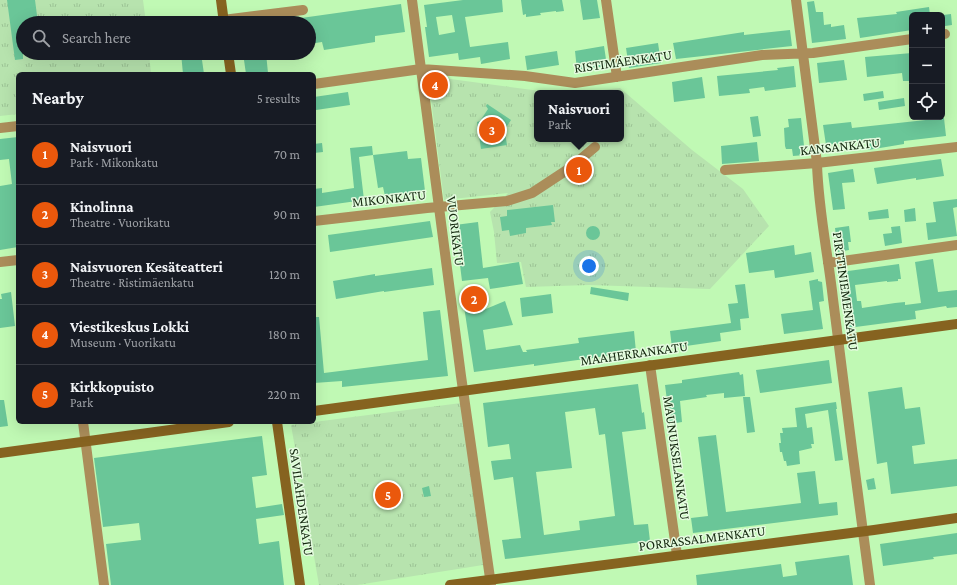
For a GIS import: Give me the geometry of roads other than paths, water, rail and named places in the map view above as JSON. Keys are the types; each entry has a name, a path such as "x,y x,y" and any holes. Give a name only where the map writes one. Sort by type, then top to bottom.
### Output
{"main road":[{"path":"221,0 223,16"},
{"path":"229,60 231,72"},
{"name":"MAAHERRANKATU","path":"316,411 957,324"},
{"path":"0,453 216,424"},
{"name":"SAVILAHDENKATU","path":"277,424 300,585"},
{"name":"PORRASSALMENKATU","path":"450,585 491,582 677,555 957,518"}],"street":[{"name":"VUORIKATU","path":"412,0 491,582"},
{"path":"606,0 616,77"},
{"name":"PIRTTINIEMENKATU","path":"796,0 817,163 817,178 870,585"},
{"path":"260,16 303,10"},
{"name":"RISTIMÄENKATU","path":"316,84 421,69 525,76 575,83 762,55 814,53 909,39"},
{"path":"0,128 16,126"},
{"name":"MIKONKATU","path":"316,221 507,201 532,193 570,168 595,147"},
{"name":"KANSANKATU","path":"725,170 817,163 957,147"},
{"path":"828,263 957,245"},
{"path":"0,262 16,260"},
{"name":"MAUNUKSELANKATU","path":"650,365 677,555"},
{"path":"83,424 104,585"}],"place":[{"name":"Viestikeskus Lokki","path":"435,85"},
{"name":"Naisvuoren Kesäteatteri","path":"492,130"},
{"name":"Naisvuori","path":"579,170"},
{"name":"Kinolinna","path":"474,299"},
{"name":"Kirkkopuisto","path":"388,495"}]}
